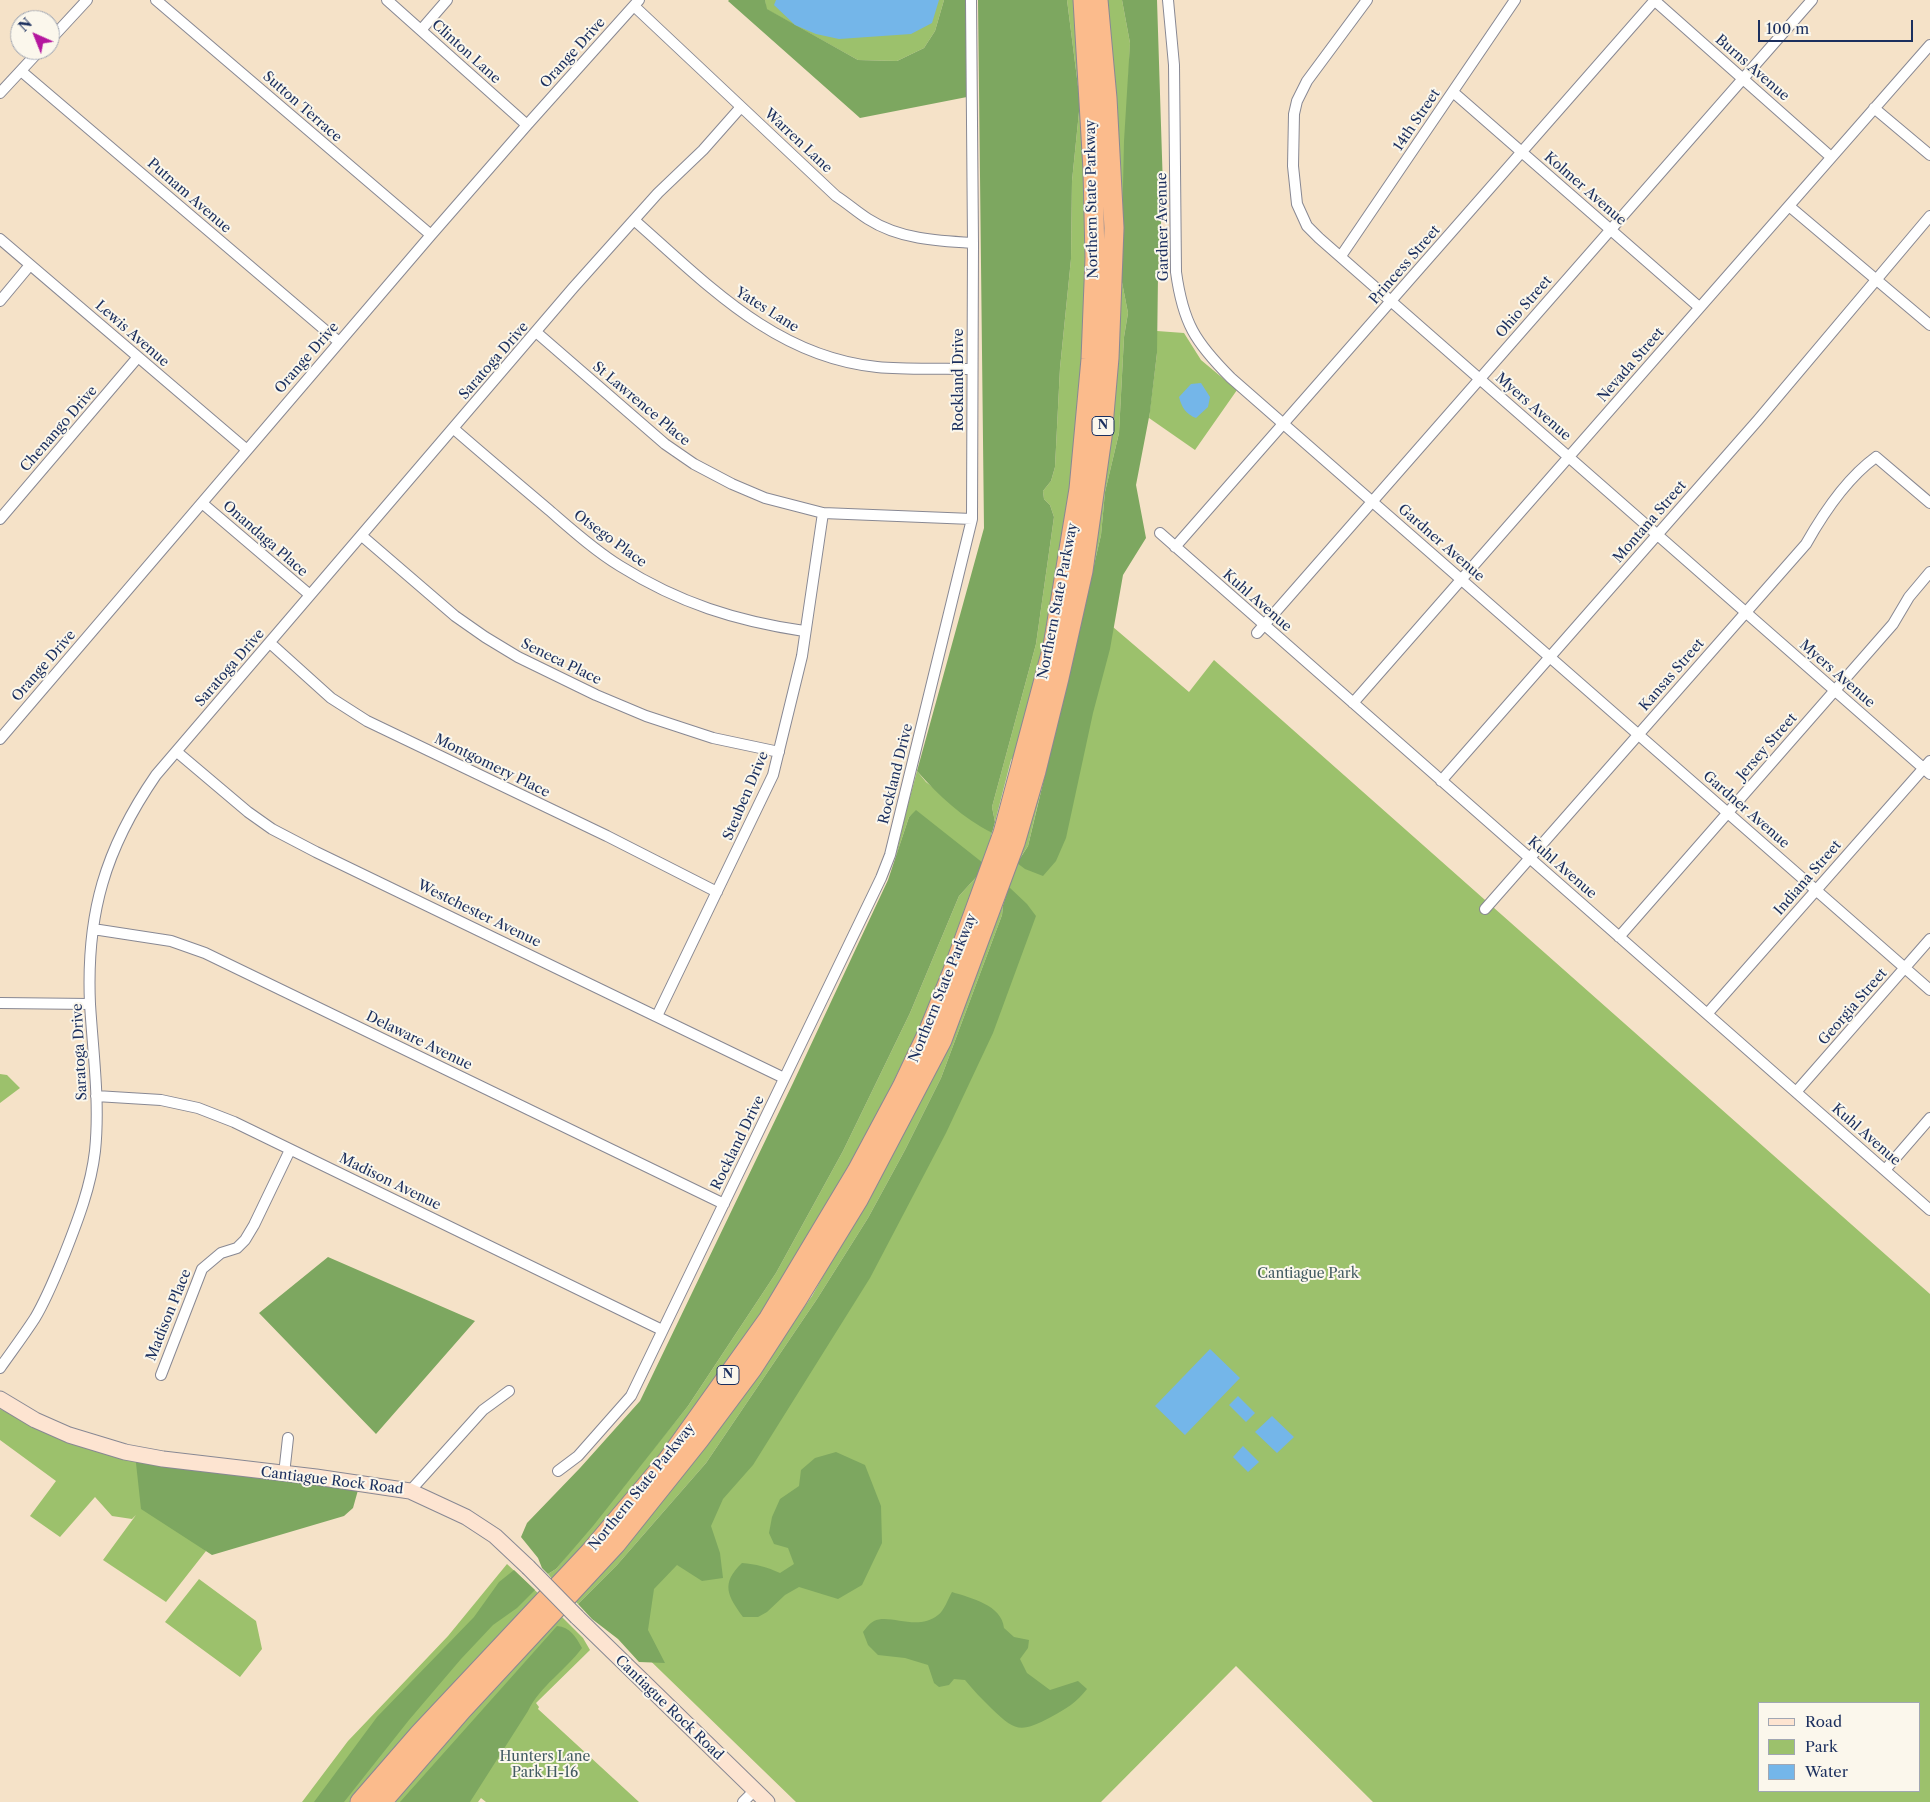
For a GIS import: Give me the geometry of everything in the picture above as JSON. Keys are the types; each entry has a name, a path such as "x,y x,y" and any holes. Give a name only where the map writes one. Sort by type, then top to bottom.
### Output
{"highway":[{"name":"Northern State Parkway","path":"1009,838 1053,646 1080,479 1092,360 1095,258 1093,170 1083,0"},
{"name":"Northern State Parkway","path":"382,1802 457,1716 616,1544 699,1440 752,1368 798,1298 858,1200 942,1040 994,881 1041,752 1082,571 1102,437 1110,358 1114,228 1107,98 1098,0"},
{"name":"Northern State Parkway","path":"360,1802 420,1733 590,1552 667,1461 769,1318 857,1171 902,1087 994,881"}],"main road":[{"name":"Cantiague Rock Road","path":"0,1399 69,1435 116,1450 163,1459 410,1490 466,1517 488,1531 528,1567 767,1802"}],"street":[{"path":"60,29 87,0"},
{"name":"Sutton Terrace","path":"156,0 432,234"},
{"name":"Clinton Lane","path":"387,0 527,125"},
{"path":"421,30 448,0"},
{"name":"Rockland Drive","path":"558,1471 578,1456 631,1396 881,878 890,855 972,519 973,243 971,0"},
{"name":"Gardner Avenue","path":"1168,0 1174,65 1176,272 1180,297 1190,329 1208,354 1231,378 1930,990"},
{"name":"Myers Avenue","path":"1367,0 1307,81 1297,101 1294,114 1293,166 1297,204 1308,226 1835,690 1928,767"},
{"name":"14th Street","path":"1341,256 1515,0"},
{"name":"Princess Street","path":"1175,547 1654,0"},
{"name":"Burns Avenue","path":"1654,0 1831,157"},
{"name":"Ohio Street","path":"1260,629 1812,0"},
{"name":"Orange Drive","path":"0,739 432,234 637,3"},
{"name":"Warren Lane","path":"637,3 742,107 836,196 869,219 899,232 937,241 973,243"},
{"name":"Nevada Street","path":"1352,704 1930,45"},
{"path":"0,93 31,60"},
{"name":"Putnam Avenue","path":"21,71 339,342"},
{"name":"Kolmer Avenue","path":"1453,92 1699,307"},
{"name":"Saratoga Drive","path":"0,1368 35,1318 54,1280 85,1198 95,1153 97,1123 96,1074 90,1004 90,958 93,929 98,896 115,845 140,798 156,776 536,332 658,192 703,150 742,107"},
{"path":"1874,108 1930,155"},
{"path":"1789,206 1930,325"},
{"name":"Montana Street","path":"1441,781 1758,420 1930,216"},
{"name":"Yates Lane","path":"634,220 731,305 766,329 796,345 843,360 877,367 972,369"},
{"name":"Lewis Avenue","path":"0,239 246,450"},
{"path":"0,301 30,265"},
{"name":"St Lawrence Place","path":"536,332 665,444 694,464 732,484 765,498 822,513 972,519"},
{"name":"Chenango Drive","path":"0,519 138,358"},
{"name":"Otsego Place","path":"454,429 581,538 634,575 679,598 724,615 761,624 804,631"},
{"name":"Kansas Street","path":"1485,909 1806,544 1821,518 1862,466 1876,457 1930,503"},
{"name":"Onandaga Place","path":"202,503 310,595"},
{"name":"Steuben Drive","path":"657,1016 773,775 802,656 804,631 816,567 822,513"},
{"name":"Kuhl Avenue","path":"1160,533 1260,629 1352,704 1441,781 1930,1210"},
{"name":"Seneca Place","path":"362,536 455,616 518,658 596,695 655,719 713,738 779,752"},
{"name":"Jersey Street","path":"1619,937 1893,624 1909,597 1930,572"},
{"name":"Montgomery Place","path":"270,644 332,698 367,721 607,836 717,892"},
{"name":"Westchester Avenue","path":"177,752 248,812 272,828 316,852 784,1078"},
{"name":"Indiana Street","path":"1707,1014 1928,767"},
{"name":"Delaware Avenue","path":"93,929 171,941 206,953 724,1204"},
{"name":"Georgia Street","path":"1796,1092 1930,939"},
{"path":"0,1004 90,1004"},
{"name":"Madison Avenue","path":"96,1096 161,1100 198,1108 234,1122 662,1330"},
{"path":"1885,1170 1930,1118"},
{"name":"Madison Place","path":"161,1375 202,1269 221,1253 237,1248 245,1240 290,1150"},
{"path":"410,1490 483,1410 508,1391"},
{"path":"284,1474 288,1438"},
{"path":"744,1802 755,1790"}],"green space":[{"path":"729,0 765,0 767,9 858,60 897,61 924,48 935,31 944,0 971,0 972,96 860,118"},
{"path":"765,0 944,0 935,31 924,48 897,61 858,60 766,9"},
{"path":"978,0 1067,0 1080,102 1072,181 1071,259 1060,368 1055,467 1051,481 1043,491 1044,499 1050,505 1054,517 1036,644 992,807 995,822 992,833 952,806 917,771 984,528"},
{"path":"1067,0 1077,0 1089,291 1076,453 1041,664 1019,749 1011,760 995,822 992,807 1036,644 1054,517 1050,505 1044,499 1043,491 1051,481 1055,467 1060,368 1071,259 1072,181 1080,102"},
{"name":"Cantiague Park","path":"1106,0 1122,0 1130,43 1121,277 1128,313 1124,337 1119,433 1105,492 1101,535 1028,846 1020,858 1034,869 1092,609 1189,692 1214,660 1930,1294 1930,1802 1373,1802 1236,1666 1101,1802 796,1802 599,1611 856,1274 1021,908 913,814 909,817 895,859 917,771 926,782 992,833 991,835 1018,857 1106,445"},
{"path":"1122,0 1157,0 1163,188 1158,275 1157,353 1150,412 1136,485 1146,538 1123,575 1110,649 1093,713 1066,838 1056,861 1043,876 1025,869 1017,863 1028,846 1044,779 1101,535 1105,492 1119,433 1124,337 1128,313 1121,277 1124,141 1130,43"},
{"path":"1157,331 1184,333 1201,360 1237,390 1195,450 1149,418 1157,353"},
{"path":"916,810 983,863 980,873 959,896 910,1013 843,1151 776,1273 688,1406 593,1526 556,1569 548,1574 521,1537 527,1523 580,1468 640,1401 888,880 909,817"},
{"path":"980,873 928,1011 853,1164 766,1309 700,1404 621,1505 553,1580 548,1574 556,1569 688,1406 776,1273 843,1151 910,1013 959,896"},
{"path":"1009,887 1027,904 1036,916 993,1033 946,1133 870,1278 753,1465 723,1499 711,1526 720,1553 723,1578 702,1581 677,1565 654,1589 648,1630 665,1663 639,1662 618,1639 592,1619 578,1604 617,1565 706,1463 817,1299 868,1218 941,1078 1002,915"},
{"path":"1003,905 1002,915 941,1078 868,1218 817,1299 706,1463 617,1565 578,1604 574,1600 740,1398 812,1296 897,1144 948,1038"},
{"path":"0,1074 7,1075 20,1088 0,1103"},
{"path":"328,1257 475,1321 376,1434 259,1313"},
{"path":"0,1409 81,1447 86,1440 135,1454 206,1551 166,1602 103,1560 136,1515 132,1519 112,1516 95,1497 60,1537 30,1516 56,1481 0,1440"},
{"path":"836,1452 865,1465 881,1506 882,1543 862,1585 838,1599 799,1587 785,1595 767,1612 758,1617 743,1617 730,1596 729,1584 731,1577 742,1563 761,1566 780,1573 794,1564 788,1548 774,1544 769,1533 772,1517 780,1499 799,1486 801,1470 815,1458"},
{"path":"135,1454 360,1483 353,1508 344,1516 212,1555 141,1509"},
{"path":"507,1564 540,1595 352,1802 302,1802 348,1741 448,1636"},
{"path":"514,1570 535,1590 517,1608 493,1625 461,1659 409,1720 344,1802 314,1802 377,1717 474,1617 499,1582"},
{"path":"199,1579 256,1621 262,1649 240,1677 165,1622"},
{"path":"952,1592 992,1608 1002,1620 1004,1628 1014,1637 1029,1640 1028,1648 1020,1659 1027,1673 1050,1690 1078,1681 1087,1689 1075,1701 1056,1714 1032,1726 1019,1728 999,1716 965,1680 954,1679 949,1685 939,1687 934,1683 928,1665 905,1658 878,1655 868,1645 863,1632 873,1622 880,1619 913,1622 930,1620 942,1611"},
{"name":"Hunters Lane Park H-16","path":"560,1615 583,1638 590,1650 536,1703 539,1707 538,1709 639,1802 486,1802 481,1798 478,1802 389,1802"},
{"path":"557,1626 569,1630 582,1648 533,1702 470,1802 400,1802"}],"water":[{"path":"776,0 939,0 932,23 911,34 839,39 816,34 795,25 774,5"},
{"path":"1201,383 1210,397 1208,407 1196,418 1185,410 1179,397 1191,384"},
{"path":"1210,1349 1240,1378 1185,1435 1155,1406"},
{"path":"1238,1396 1255,1413 1246,1422 1229,1405"},
{"path":"1272,1416 1294,1437 1277,1453 1255,1432"},
{"path":"1243,1446 1259,1462 1248,1472 1233,1457"}]}
